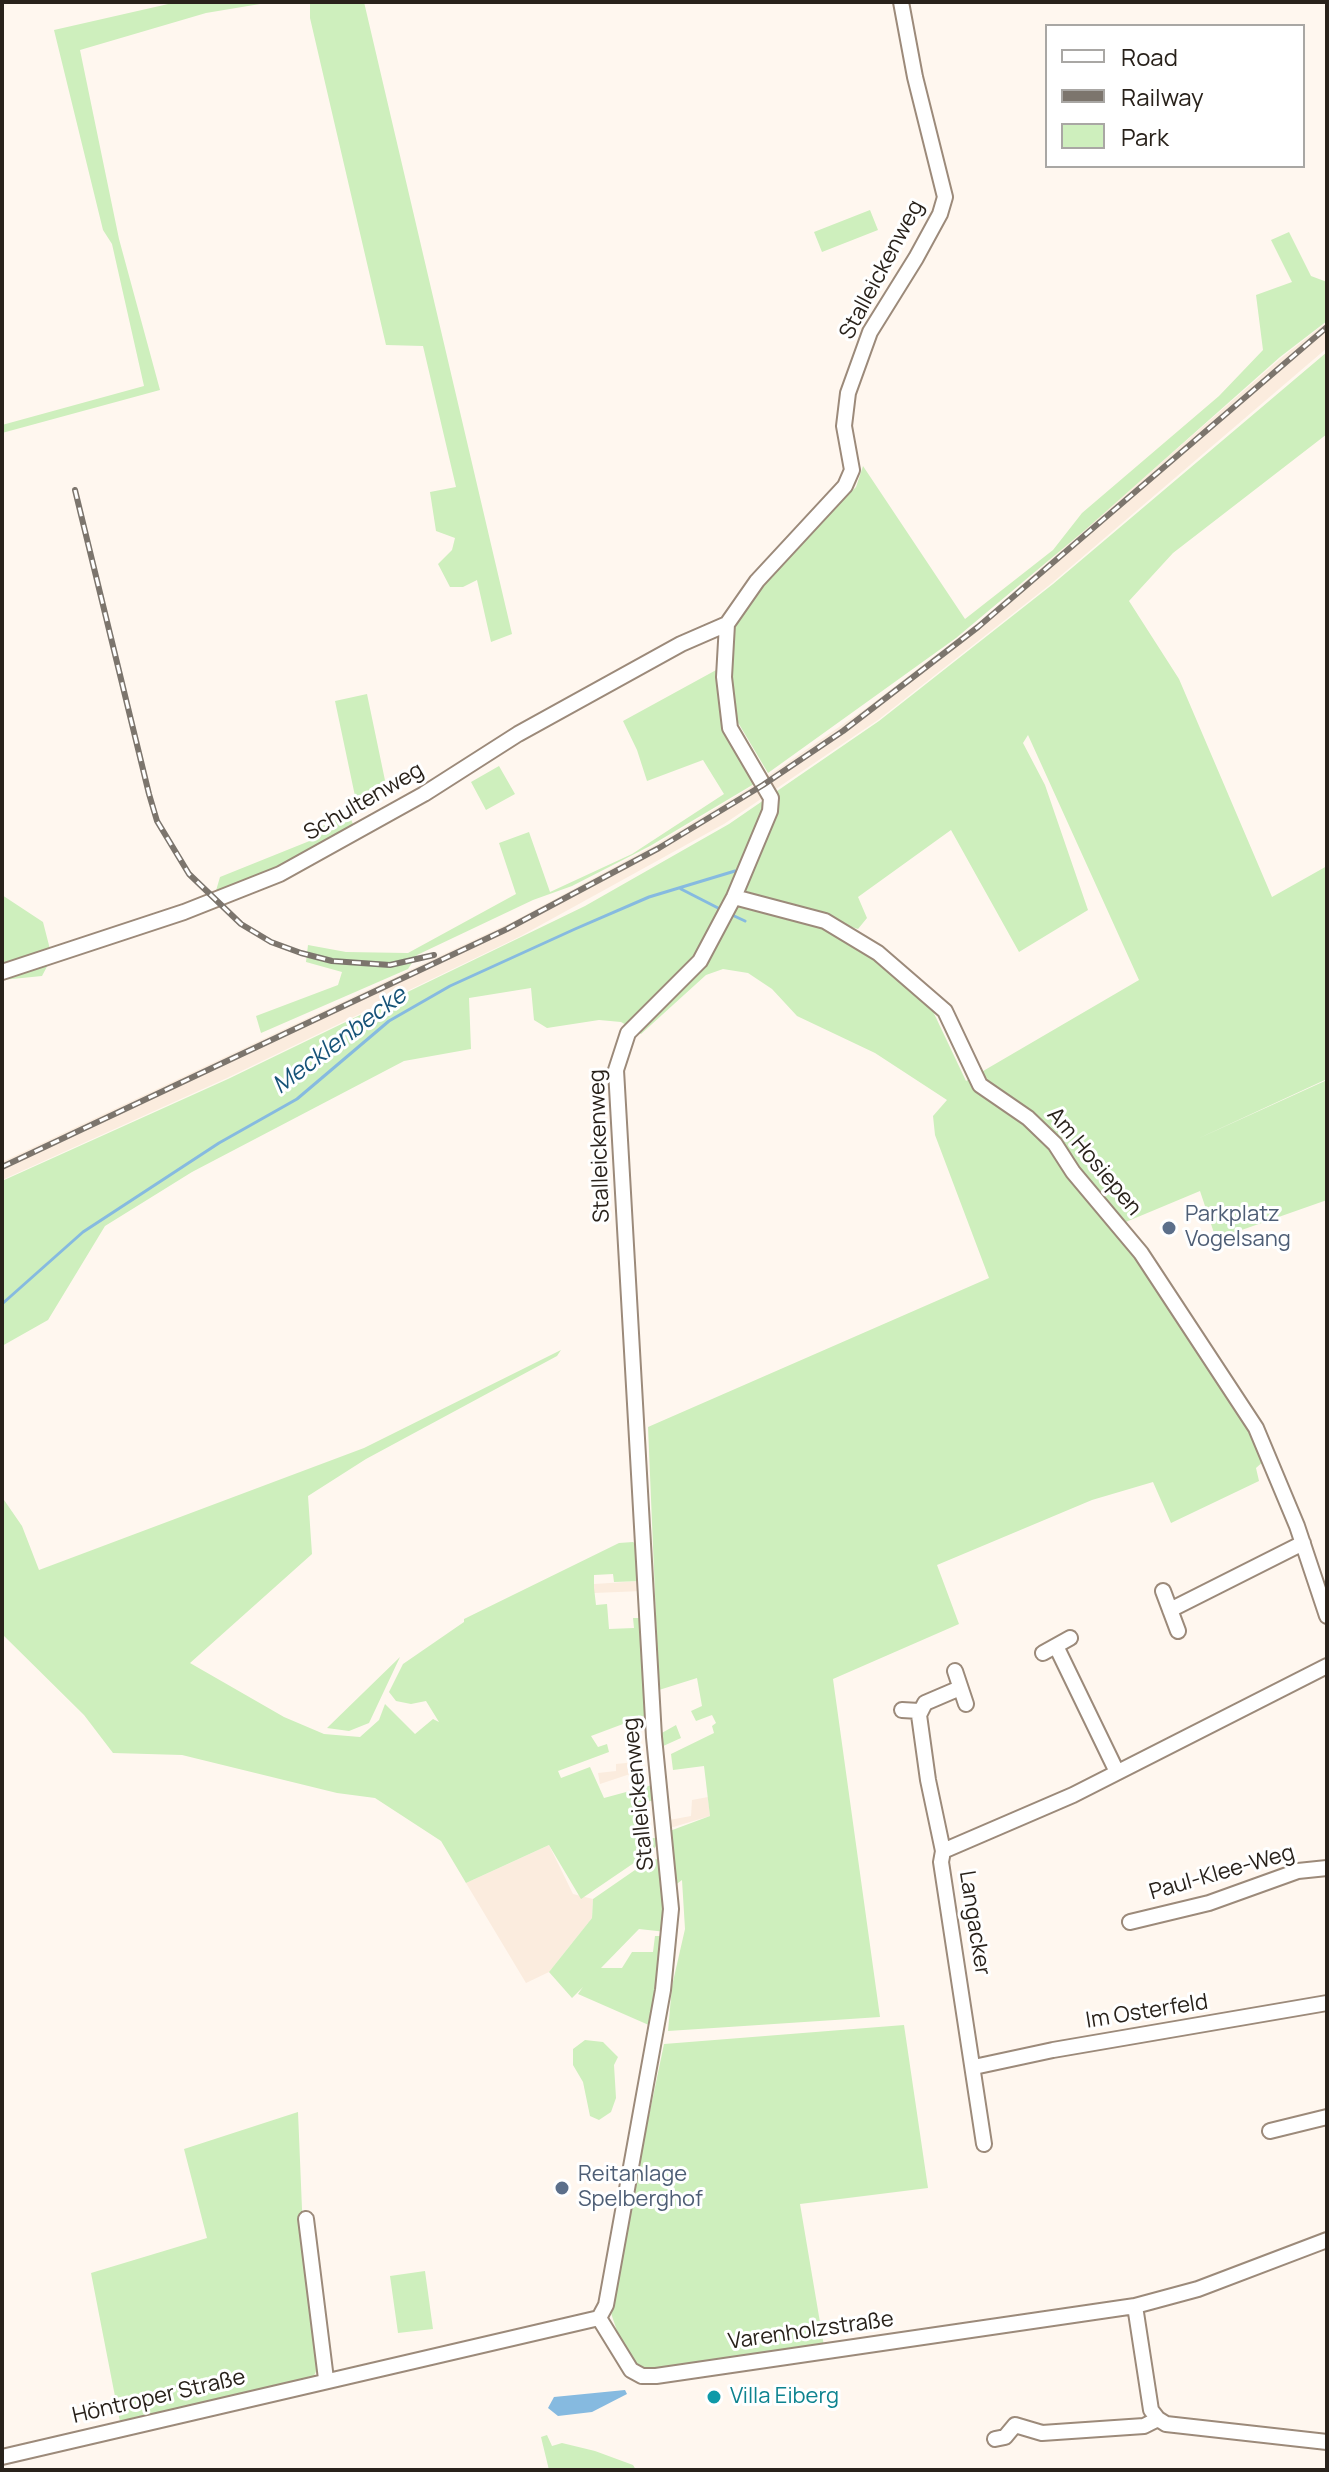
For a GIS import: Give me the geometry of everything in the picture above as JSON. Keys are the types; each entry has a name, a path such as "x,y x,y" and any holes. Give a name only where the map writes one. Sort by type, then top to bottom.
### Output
{"street":[{"name":"Stalleickenweg","path":"599,2318 606,2305 663,1990 671,1909 653,1726 616,1070 628,1033 700,961 729,908 772,804 730,728 724,677 727,624 757,581 845,486 852,470 844,426 848,393 870,332 916,258 940,214 945,197 915,77 901,2"},
{"name":"Schultenweg","path":"2,972 184,912 280,874 424,794 518,734 681,644 727,624"},
{"name":"Am Hosiepen","path":"729,908 825,921 878,953 934,998 945,1011 980,1085 1044,1131 1073,1172 1141,1253 1256,1428 1303,1543 1327,1616"},
{"path":"1170,1610 1303,1543"},
{"path":"1163,1591 1178,1631"},
{"path":"1056,1646 1117,1772"},
{"name":"Langacker","path":"984,2144 941,1862 943,1851 950,1845 1009,1825 1327,1666"},
{"path":"955,1671 966,1704"},
{"path":"943,1851 928,1780 919,1711 925,1703 960,1688"},
{"path":"902,1710 919,1711"},
{"name":"Paul-Klee-Weg","path":"1130,1922 1231,1896 1298,1871 1327,1868"},
{"name":"Im Osterfeld","path":"974,2067 1053,2050 1327,2003"},
{"path":"1270,2131 1327,2117"},
{"path":"306,2219 326,2379 599,2318"},
{"name":"Varenholzstraße","path":"599,2318 631,2370 642,2376 656,2376 1135,2306 1198,2289 1327,2240"},
{"path":"1135,2306 1151,2410 1158,2419 1166,2424 1327,2442"},
{"name":"Höntroper Straße","path":"2,2457 326,2379"},
{"path":"995,2439 1005,2437 1015,2425 1042,2433 1144,2426 1158,2419"}],"shaded area":[{"path":"1327,322 1327,348 1052,583 878,720 724,824 519,937 227,1078 2,1180 2,1162 512,922 657,844 758,783 865,709 979,622 1281,358"},
{"path":"641,1581 642,1591 594,1593 594,1584"},
{"path":"635,1762 636,1772 600,1784 598,1773 616,1771 616,1764"},
{"path":"708,1797 710,1816 670,1828 669,1820 691,1816 692,1800"},
{"path":"549,1845 573,1894 593,1899 592,1918 549,1972 526,1983 466,1883"}],"green space":[{"path":"177,2 272,2 206,13 80,50 119,239 160,390 2,433 2,425 144,386 112,244 103,230 54,30"},
{"path":"310,2 364,2 512,634 491,642 477,580 463,587 450,587 438,564 452,550 455,538 436,531 430,492 456,487 423,346 386,345 310,18"},
{"path":"870,210 878,230 822,252 814,232"},
{"path":"1289,232 1311,276 1327,282 1327,321 1280,357 1085,530 956,638 768,773 730,709 732,628 774,569 856,487 863,466 965,619 1053,550 1082,513 1219,396 1263,350 1256,295 1292,282 1271,240"},
{"path":"1327,352 1327,434 1173,553 1129,601 1179,679 1272,897 1327,866 1327,1079 1195,1140 1327,1080 1327,1200 1216,1239 1200,1191 1121,1224 1247,1422 1265,1460 1256,1468 1259,1481 1171,1523 1153,1482 1092,1500 937,1565 959,1624 833,1679 880,2017 668,2031 672,1986 685,1929 682,1880 674,1886 667,1832 710,1816 704,1766 673,1770 671,1754 714,1733 712,1726 716,1723 712,1715 696,1721 691,1711 702,1706 697,1678 659,1690 648,1427 989,1278 935,1135 933,1116 947,1100 875,1053 797,1016 772,989 748,973 723,969 706,975 641,1034 621,1022 599,1020 547,1028 534,1020 531,988 469,998 471,1049 404,1061 192,1172 105,1226 48,1320 2,1346 2,1181 228,1079 585,906 729,824 879,721 1053,584","holes":["1028,735 1139,980 966,1081 929,1003 900,976 827,927 735,900 736,895 858,929 867,918 858,897 951,830 1019,952 1088,910 1045,785 1023,743"]},
{"path":"718,669 740,759 754,784 650,846 572,886 533,900 417,955 408,969 261,1033 256,1016 338,985 342,972 306,962 308,945 346,952 408,953 516,894 499,843 529,832 550,892 632,854 724,794 703,760 647,781 623,721"},
{"path":"367,694 387,790 355,796 335,701"},
{"path":"499,766 515,794 486,810 471,782"},
{"path":"349,814 354,827 213,901 220,877 312,840 316,829"},
{"path":"2,895 43,922 52,957 42,976 2,980"},
{"path":"561,1350 557,1356 366,1459 308,1496 312,1554 190,1663 284,1717 324,1734 360,1737 379,1720 385,1704 415,1734 433,1719 439,1722 426,1701 411,1704 396,1701 389,1692 403,1664 464,1622 464,1619 619,1543 633,1542 638,1546 641,1581 614,1582 613,1574 594,1575 594,1588 596,1605 607,1604 609,1629 634,1628 633,1618 643,1618 643,1634 640,1636 647,1715 591,1736 598,1747 607,1744 609,1752 558,1771 561,1778 590,1767 604,1798 652,1785 655,1800 646,1802 650,1838 659,1838 659,1842 653,1850 581,1899 549,1845 466,1883 441,1841 375,1798 337,1793 182,1755 113,1753 84,1715 2,1634 2,1497 22,1526 39,1570 364,1448"},
{"path":"400,1657 369,1723 349,1731 327,1728"},
{"path":"676,1725 681,1738 661,1747 660,1734"},
{"path":"657,1859 663,1864 666,1932 639,1929 601,1968 622,1968 632,1952 653,1952 655,1936 665,1936 651,2026 578,1994 583,1987 572,1998 549,1972 592,1918 593,1899 648,1861"},
{"path":"904,2025 928,2188 800,2204 824,2346 651,2372 635,2365 620,2340 609,2307 664,2044"},
{"path":"585,2040 603,2042 618,2057 614,2065 616,2098 611,2112 599,2120 590,2116 583,2082 573,2065 573,2049"},
{"path":"298,2112 302,2209 317,2369 314,2376 120,2422 91,2273 207,2238 184,2149"},
{"path":"425,2271 433,2329 398,2333 390,2276"},
{"path":"547,2435 552,2446 562,2443 595,2451 633,2465 636,2470 549,2470 541,2437"}],"water":[{"path":"625,2390 627,2394 592,2412 558,2416 548,2408 554,2397"}],"waterway":[{"name":"Mecklenbecke","path":"2,1304 83,1232 219,1143 297,1099 389,1021 450,986 575,929 649,897 735,871"},
{"path":"681,889 720,909"},
{"path":"730,914 745,921"}],"railway":[{"path":"2,1167 507,929 659,848 763,785 843,731 978,627 1327,327"},
{"path":"75,490 157,821 189,874 241,924 271,942 301,953 332,961 390,965 434,955"}],"place":[{"name":"Parkplatz Vogelsang","path":"1169,1228"},
{"name":"Reitanlage Spelberghof","path":"562,2188"},
{"name":"Villa Eiberg","path":"714,2397"}]}
